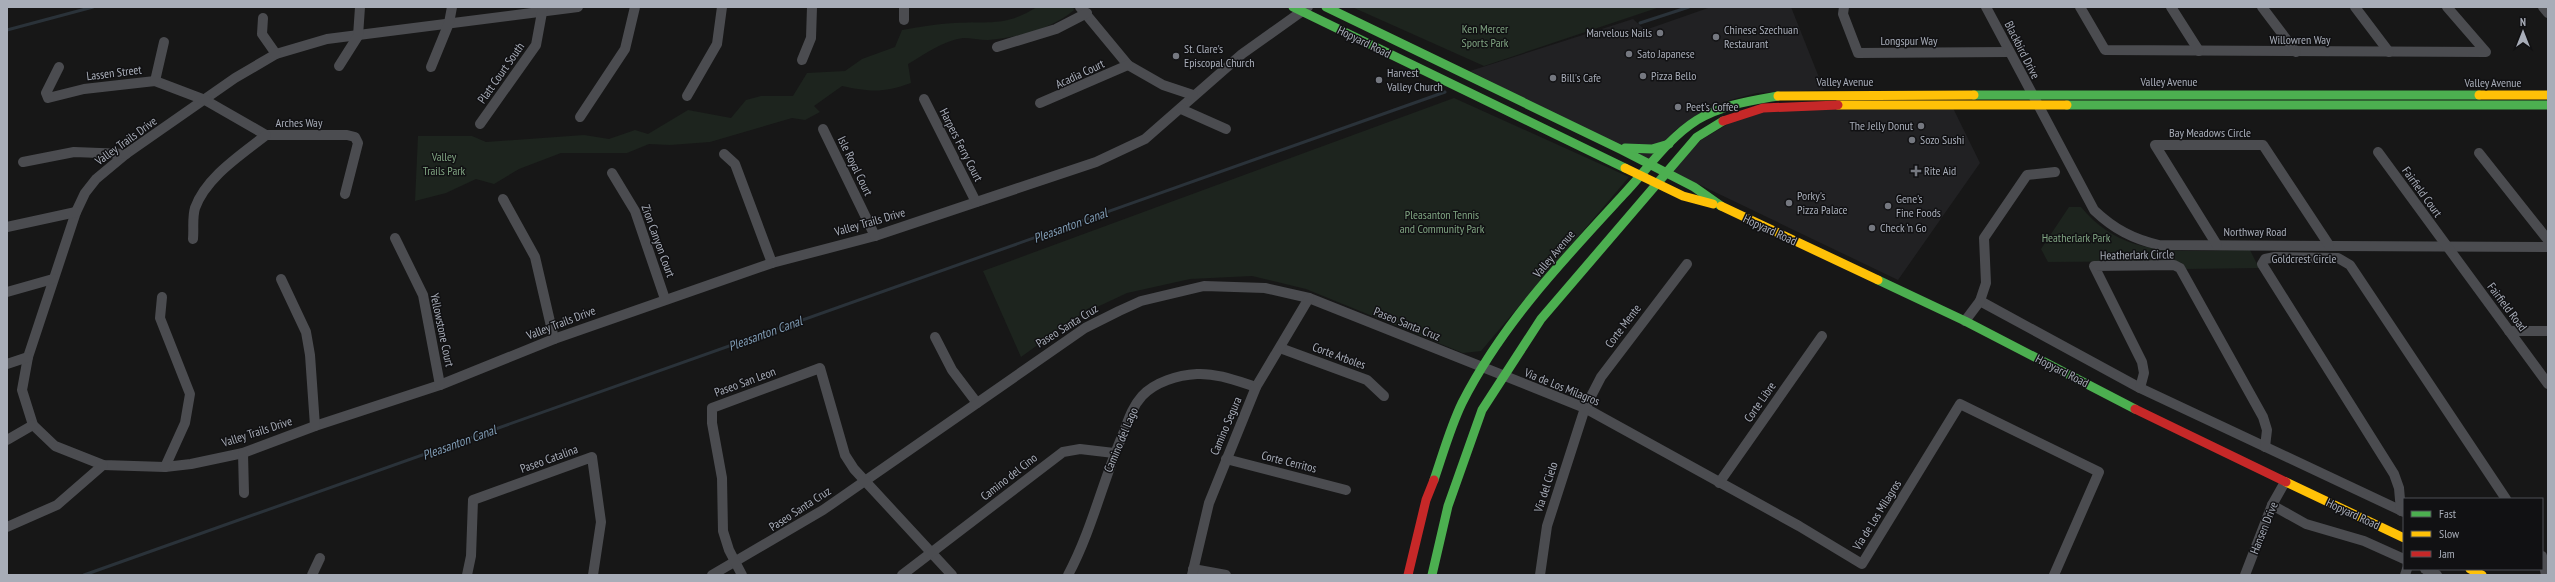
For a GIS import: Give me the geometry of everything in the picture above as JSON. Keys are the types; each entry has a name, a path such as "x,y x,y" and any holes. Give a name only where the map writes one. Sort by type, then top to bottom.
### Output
{"main road":[{"name":"Hopyard Road","path":"1293,7 1305,9 1683,196 1719,205"},
{"name":"Hopyard Road","path":"1326,7 1337,10 1616,147 1694,187 1719,205 1965,321 2164,424 2403,538"},
{"name":"Valley Avenue","path":"1408,575 1426,500 1462,403 1482,369 1523,310 1626,191 1682,131 1710,113 1734,104 1762,98 1815,94 2548,94"},
{"name":"Valley Avenue","path":"1432,575 1448,506 1482,410 1502,377 1541,319 1634,208 1667,173 1697,137 1724,121 1763,108 1804,105 2548,105"},
{"path":"1616,147 1643,150 1670,144"},
{"path":"1685,151 1684,168 1694,187"},
{"path":"1608,159 1624,178 1626,191"},
{"path":"1634,208 1645,206 1657,195 1683,196"},
{"path":"2472,570 2482,575"}],"street":[{"path":"339,66 358,36 360,7"},
{"path":"431,67 449,23 452,7"},
{"name":"Valley Trails Drive","path":"578,7 543,9 309,43 276,54 126,154 96,179 85,193 76,212 53,279 28,357 22,390 33,425 56,446 103,465 165,467 243,453 315,426 440,385 554,339 665,299 772,263 875,236 1096,162 1145,139 1181,109 1193,95 1242,54 1305,9"},
{"path":"580,117 625,49 635,7"},
{"path":"687,96 716,44 722,7"},
{"path":"802,60 811,38 812,7"},
{"path":"904,7 904,20"},
{"path":"1080,7 1087,13 1128,65 1163,85 1193,95"},
{"name":"Longspur Way","path":"1844,7 1843,14 1858,53 2009,52"},
{"name":"Blackbird Drive","path":"1986,7 2036,104"},
{"name":"Willowren Way","path":"2080,7 2105,50 2199,52 2486,52 2448,7"},
{"path":"2171,7 2199,52"},
{"path":"2262,7 2296,52"},
{"path":"2355,7 2389,52"},
{"path":"2543,7 2548,12"},
{"name":"Platt Court South","path":"480,124 536,45 543,9"},
{"path":"997,47 1056,29 1087,13"},
{"path":"263,18 262,34 276,54"},
{"path":"155,81 164,42"},
{"name":"Acadia Court","path":"1040,103 1128,65"},
{"name":"Lassen Street","path":"59,67 46,93 48,98 91,88 155,81 205,100"},
{"name":"Harpers Ferry Court","path":"924,99 976,202"},
{"name":"Arches Way","path":"205,100 266,134 282,136 347,134 355,137 358,143 345,194"},
{"name":"Northway Road","path":"2036,104 2094,210 2111,227 2135,240 2160,245 2548,247"},
{"path":"1181,109 1226,130"},
{"name":"Isle Royal Court","path":"824,129 875,236"},
{"path":"193,239 194,208 205,190 225,170 266,134"},
{"name":"Bay Meadows Circle","path":"2217,245 2155,145 2263,145 2329,245"},
{"path":"23,162 68,152 94,150 126,154"},
{"name":"Fairfield Court","path":"2378,152 2446,246"},
{"path":"2478,153 2548,240"},
{"path":"724,154 735,164 772,263"},
{"path":"1965,321 1980,301 1986,283 1984,238 2026,175 2055,172"},
{"name":"Zion Canyon Court","path":"612,173 635,211 665,299"},
{"path":"503,199 535,257 554,339"},
{"path":"7,227 76,212"},
{"name":"Yellowstone Court","path":"395,238 423,295 440,385"},
{"name":"Fairfield Road","path":"2446,246 2548,384"},
{"name":"Goldcrest Circle","path":"2403,511 2399,488 2394,474 2262,264 2266,259 2275,257 2338,258 2350,265 2505,498"},
{"name":"Corte Mente","path":"1585,408 1601,377 1687,264"},
{"name":"Heatherlark Circle","path":"2140,388 2144,373 2142,362 2094,266 2174,265 2180,268 2263,417 2267,430 2265,447"},
{"path":"7,292 53,279"},
{"path":"281,279 306,332 310,355 315,426"},
{"name":"Paseo Santa Cruz","path":"712,575 736,563 823,510 1085,328 1141,301 1204,286 1265,288 1309,298 1482,369"},
{"path":"162,297 160,318 190,394 184,429 165,467"},
{"name":"Camino Segura","path":"1193,572 1209,503 1256,387 1309,298"},
{"name":"Hopyard Road","path":"1980,301 2140,388 2403,511"},
{"path":"2509,331 2548,331"},
{"name":"Corte Libre","path":"1719,483 1822,336"},
{"path":"935,337 952,370 977,403"},
{"name":"Corte Arboles","path":"1280,348 1367,380 1384,396"},
{"path":"7,364 28,357"},
{"name":"Paseo San Leon","path":"736,563 723,531 722,478 712,423 712,408 820,368 845,455 865,480"},
{"name":"Via de Los Milagros","path":"1482,369 1585,408 1862,564 1960,404 2099,472 2054,575"},
{"name":"Camino del Lago","path":"1068,575 1088,527 1114,452 1138,400 1153,388 1171,378 1208,374 1256,387"},
{"name":"Via del Cielo","path":"1540,575 1547,526 1585,408"},
{"path":"7,440 33,425"},
{"name":"Camino del Cino","path":"902,575 1063,452 1080,449 1114,452"},
{"path":"243,453 244,493"},
{"name":"Paseo Catalina","path":"468,575 471,556 473,500 592,457 601,522 593,575"},
{"name":"Corte Cerritos","path":"1226,459 1346,490"},
{"path":"7,527 57,505 103,465"},
{"path":"865,480 931,554 952,575"},
{"name":"Hansen Drive","path":"2245,575 2272,505 2286,482"},
{"name":"Hopyard Road","path":"2272,505 2306,524 2364,541 2403,559"},
{"path":"312,575 320,558"},
{"path":"2543,562 2546,575"},
{"path":"736,563 742,575"},
{"path":"2427,570 2437,575"},
{"path":"1193,572 1226,575"}],"shaded area":[{"path":"1711,7 1791,7 1824,90 1757,93 1730,100 1705,110 1674,131 1649,161 1470,71 1633,19 1645,30"},
{"path":"1815,106 1953,108 1980,163 1898,280 1671,171 1701,140 1733,121 1768,110"}],"green space":[{"name":"Valley Trails Park","path":"1037,7 1073,7 1074,10 1065,17 1045,27 1022,35 988,40 963,38 948,42 934,48 908,64 911,83 885,90 869,90 842,86 814,106 820,112 805,120 792,118 710,142 670,145 649,144 627,153 561,153 519,169 494,184 476,179 446,193 415,201 418,136 472,136 486,142 584,135 609,139 635,130 648,134 688,110 731,118 746,100 761,96 793,96 807,73 845,71 862,59 895,47 902,30 948,23 997,22 1015,18"},
{"name":"Ken Mercer Sports Park","path":"1352,7 1660,7 1484,66"},
{"name":"Pleasanton Tennis and Community Park","path":"1454,98 1629,177 1481,351 1463,353 1306,289 1252,276 1190,279 1127,293 1078,316 1021,357 983,271"},
{"name":"Heatherlark Park","path":"2069,207 2081,207 2099,225 2118,237 2138,245 2181,251 2250,250 2259,268 2186,269 2182,263 2174,261 2048,262 2041,249"}],"waterway":[{"path":"7,30 93,7"},
{"name":"Pleasanton Canal","path":"1640,23 1689,7"},
{"name":"Pleasanton Canal","path":"84,575 1445,92"}],"traffic: fast":[{"path":"1293,7 1625,168"},
{"path":"1326,7 1622,150 1694,187 1721,206"},
{"path":"1974,95 2479,95"},
{"path":"1434,480 1462,403 1495,346 1536,292 1580,241 1625,193 1664,148 1697,120 1726,107 1743,102 1778,96"},
{"path":"2067,105 2548,105"},
{"path":"1432,575 1448,506 1482,410 1541,319 1697,137 1723,121"},
{"path":"1625,148 1652,149 1669,144"},
{"path":"1878,280 1965,321 2135,409"}],"traffic: slow":[{"path":"1778,96 1974,95"},
{"path":"2479,95 2548,95"},
{"path":"1838,105 2067,105"},
{"path":"1625,168 1683,196 1713,204"},
{"path":"1721,206 1878,280"},
{"path":"2286,482 2403,538"},
{"path":"2472,570 2482,575"}],"traffic: jam":[{"path":"1723,121 1763,108 1838,105"},
{"path":"2135,409 2286,482"},
{"path":"1408,575 1426,500 1434,480"}],"place":[{"name":"Marvelous Nails","path":"1660,33"},
{"name":"Chinese Szechuan Restaurant","path":"1716,37"},
{"name":"Sato Japanese","path":"1629,54"},
{"name":"St. Clare's Episcopal Church","path":"1176,56"},
{"name":"Pizza Bello","path":"1643,76"},
{"name":"Bill's Cafe","path":"1553,78"},
{"name":"Harvest Valley Church","path":"1379,80"},
{"name":"Peet's Coffee","path":"1678,107"},
{"name":"The Jelly Donut","path":"1921,126"},
{"name":"Sozo Sushi","path":"1912,140"},
{"name":"Rite Aid","path":"1916,171"},
{"name":"Porky's Pizza Palace","path":"1789,203"},
{"name":"Gene's Fine Foods","path":"1888,206"},
{"name":"Check 'n Go","path":"1872,228"}]}
